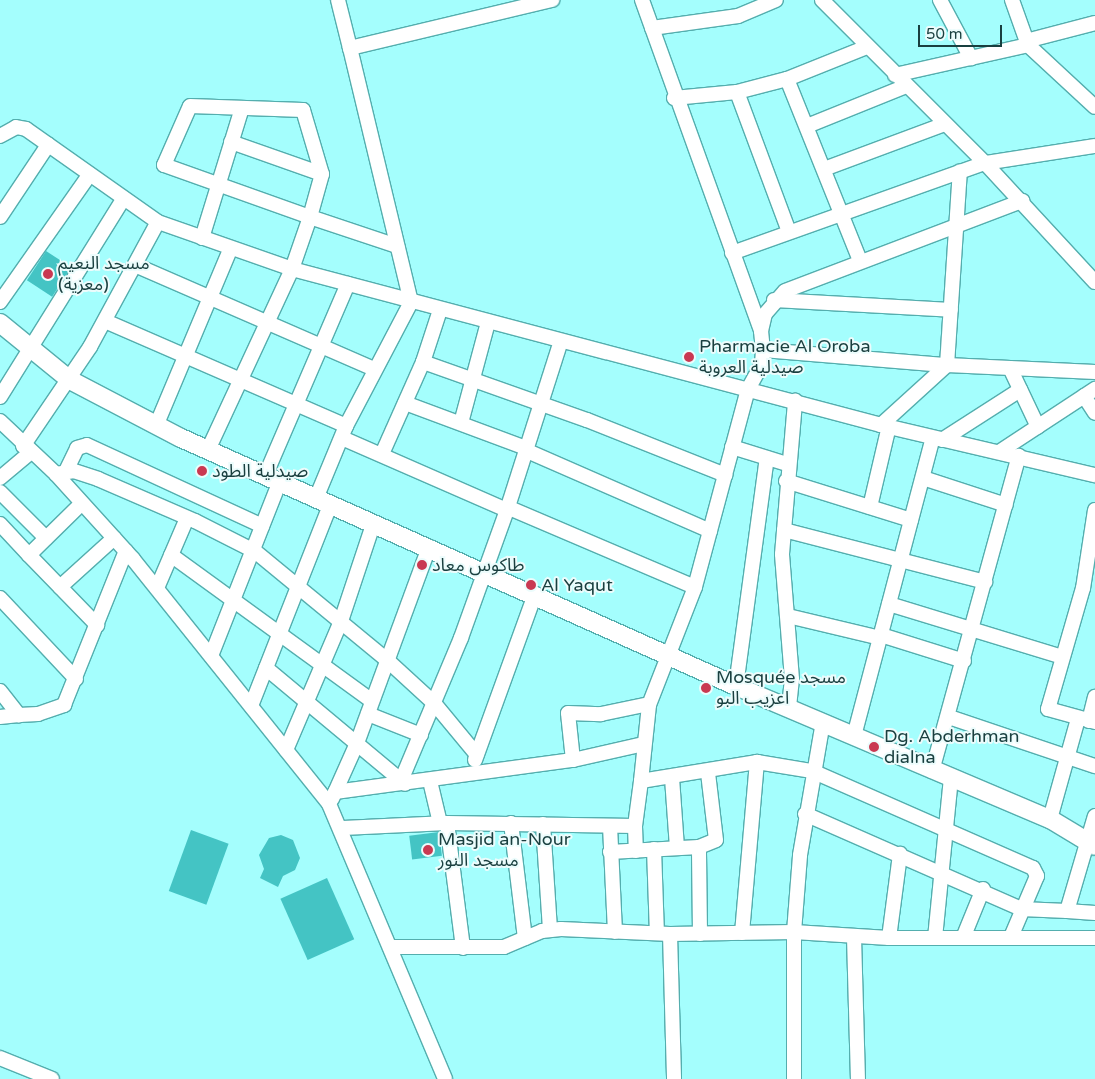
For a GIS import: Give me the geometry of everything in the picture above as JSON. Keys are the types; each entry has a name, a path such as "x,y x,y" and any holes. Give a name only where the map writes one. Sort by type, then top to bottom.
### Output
{"main road":[{"path":"0,322 70,380 156,426 429,546 736,686 789,707 932,771 1050,819 1092,843"}],"street":[{"path":"251,706 299,585 344,432 374,368 411,302 338,0"},
{"path":"350,48 517,4 552,0"},
{"path":"636,850 636,826 649,705 671,656 695,587 748,389 762,364 763,350 761,331 674,98 642,0"},
{"path":"652,28 738,16 776,0"},
{"path":"822,0 866,47 1022,201 1095,282"},
{"path":"940,0 971,58"},
{"path":"1012,0 1027,43 1095,107"},
{"path":"896,76 971,58 1095,23"},
{"path":"674,98 737,92 787,79 866,47"},
{"path":"787,79 860,261"},
{"path":"806,126 906,86"},
{"path":"737,92 788,232"},
{"path":"208,450 292,269 310,217 322,174 303,110 190,106 164,165 218,186 310,217 397,246"},
{"path":"202,238 242,108"},
{"path":"824,169 945,124"},
{"path":"0,136 20,127 158,222 292,269 440,310 885,426 1095,475"},
{"path":"231,142 322,174"},
{"path":"0,217 48,145"},
{"path":"732,253 985,163 1095,146"},
{"path":"870,507 885,426 948,365 959,224 960,171"},
{"path":"0,302 90,174"},
{"path":"0,396 124,198"},
{"path":"761,331 774,300 803,282 1022,201"},
{"path":"0,478 27,449 70,380 158,222"},
{"path":"156,426 231,248"},
{"path":"135,265 267,324 374,368"},
{"path":"211,656 262,526 273,478 296,405 348,284"},
{"path":"774,300 951,310"},
{"path":"382,454 423,362 440,310"},
{"path":"104,321 186,355 296,405 382,454 695,587"},
{"path":"461,423 488,322"},
{"path":"403,782 485,572 561,341"},
{"path":"763,350 948,365 1095,372"},
{"path":"423,362 540,404 725,475"},
{"path":"1010,368 1038,427"},
{"path":"854,736 923,478 938,439 1020,390"},
{"path":"999,452 1090,393 1095,412"},
{"path":"789,707 792,679 784,530 787,464 795,402"},
{"path":"405,403 526,449 710,531"},
{"path":"0,421 27,449 61,473 82,503 157,588 286,750 332,798 342,828 445,1079"},
{"path":"61,473 77,448 87,445 262,526"},
{"path":"732,447 787,464"},
{"path":"932,771 1019,456"},
{"path":"736,686 767,458"},
{"path":"61,473 98,479 187,518 253,551 299,585 387,660 434,703 477,755"},
{"path":"923,478 1006,504"},
{"path":"786,481 912,520"},
{"path":"0,492 46,538"},
{"path":"29,555 82,503"},
{"path":"1087,720 1048,709 1062,657 1089,587 1095,510"},
{"path":"157,588 187,518"},
{"path":"286,750 341,622 374,522"},
{"path":"0,524 97,625"},
{"path":"784,530 985,582"},
{"path":"60,587 114,538"},
{"path":"332,798 357,743 429,546"},
{"path":"0,717 38,714 64,705 126,551"},
{"path":"171,555 233,599 279,636 322,664 370,707 420,735"},
{"path":"470,775 535,594"},
{"path":"0,598 76,679"},
{"path":"889,604 973,627 1062,657"},
{"path":"788,616 880,637 964,660"},
{"path":"266,668 403,782"},
{"path":"0,691 19,715"},
{"path":"1050,819 1067,759 1087,720 1095,697"},
{"path":"573,760 568,713 600,714 644,705"},
{"path":"948,717 1067,759 1095,766"},
{"path":"794,1079 794,932 805,814 823,722"},
{"path":"332,798 403,782 430,781 573,760 644,744"},
{"path":"641,781 708,773 758,762 812,771 1033,868 1037,876 1011,937"},
{"path":"742,933 758,762"},
{"path":"610,852 699,847 716,840 708,773"},
{"path":"672,778 677,848"},
{"path":"935,938 944,873 951,778"},
{"path":"430,781 443,823 463,948"},
{"path":"805,814 983,889 1022,909 1095,913"},
{"path":"1067,911 1092,843 1095,816"},
{"path":"342,828 443,823 636,826"},
{"path":"510,823 525,938"},
{"path":"543,824 550,930"},
{"path":"610,826 615,932"},
{"path":"699,847 700,934"},
{"path":"654,849 663,933 674,1079"},
{"path":"889,938 900,854"},
{"path":"963,938 983,889"},
{"path":"390,947 504,947 550,930 700,934 794,932 889,938 1095,938"},
{"path":"854,937 858,1079"},
{"path":"0,1058 52,1079"}],"building":[{"path":"46,251 71,267 52,297 27,280"},
{"path":"191,830 229,844 206,905 169,891"},
{"name":"Masjid an-Nour مسجد النور","path":"439,832 442,856 412,859 409,836"},
{"path":"281,835 293,840 300,858 295,870 283,876 278,887 260,878 264,869 259,855 269,838"},
{"path":"327,878 354,939 308,960 280,899"}],"place":[{"name":"مسجد النعيم (معزية)","path":"48,274"},
{"name":"Pharmacie Al Oroba صيدلية العروبة","path":"689,357"},
{"name":"صيدلية الطود","path":"202,471"},
{"name":"طاكوس معاد","path":"422,565"},
{"name":"Al Yaqut","path":"531,585"},
{"name":"Mosquée مسجد اعزيب البو","path":"706,688"},
{"name":"Dg. Abderhman dialna","path":"874,747"},
{"name":"Masjid an-Nour مسجد النور","path":"428,850"}]}
